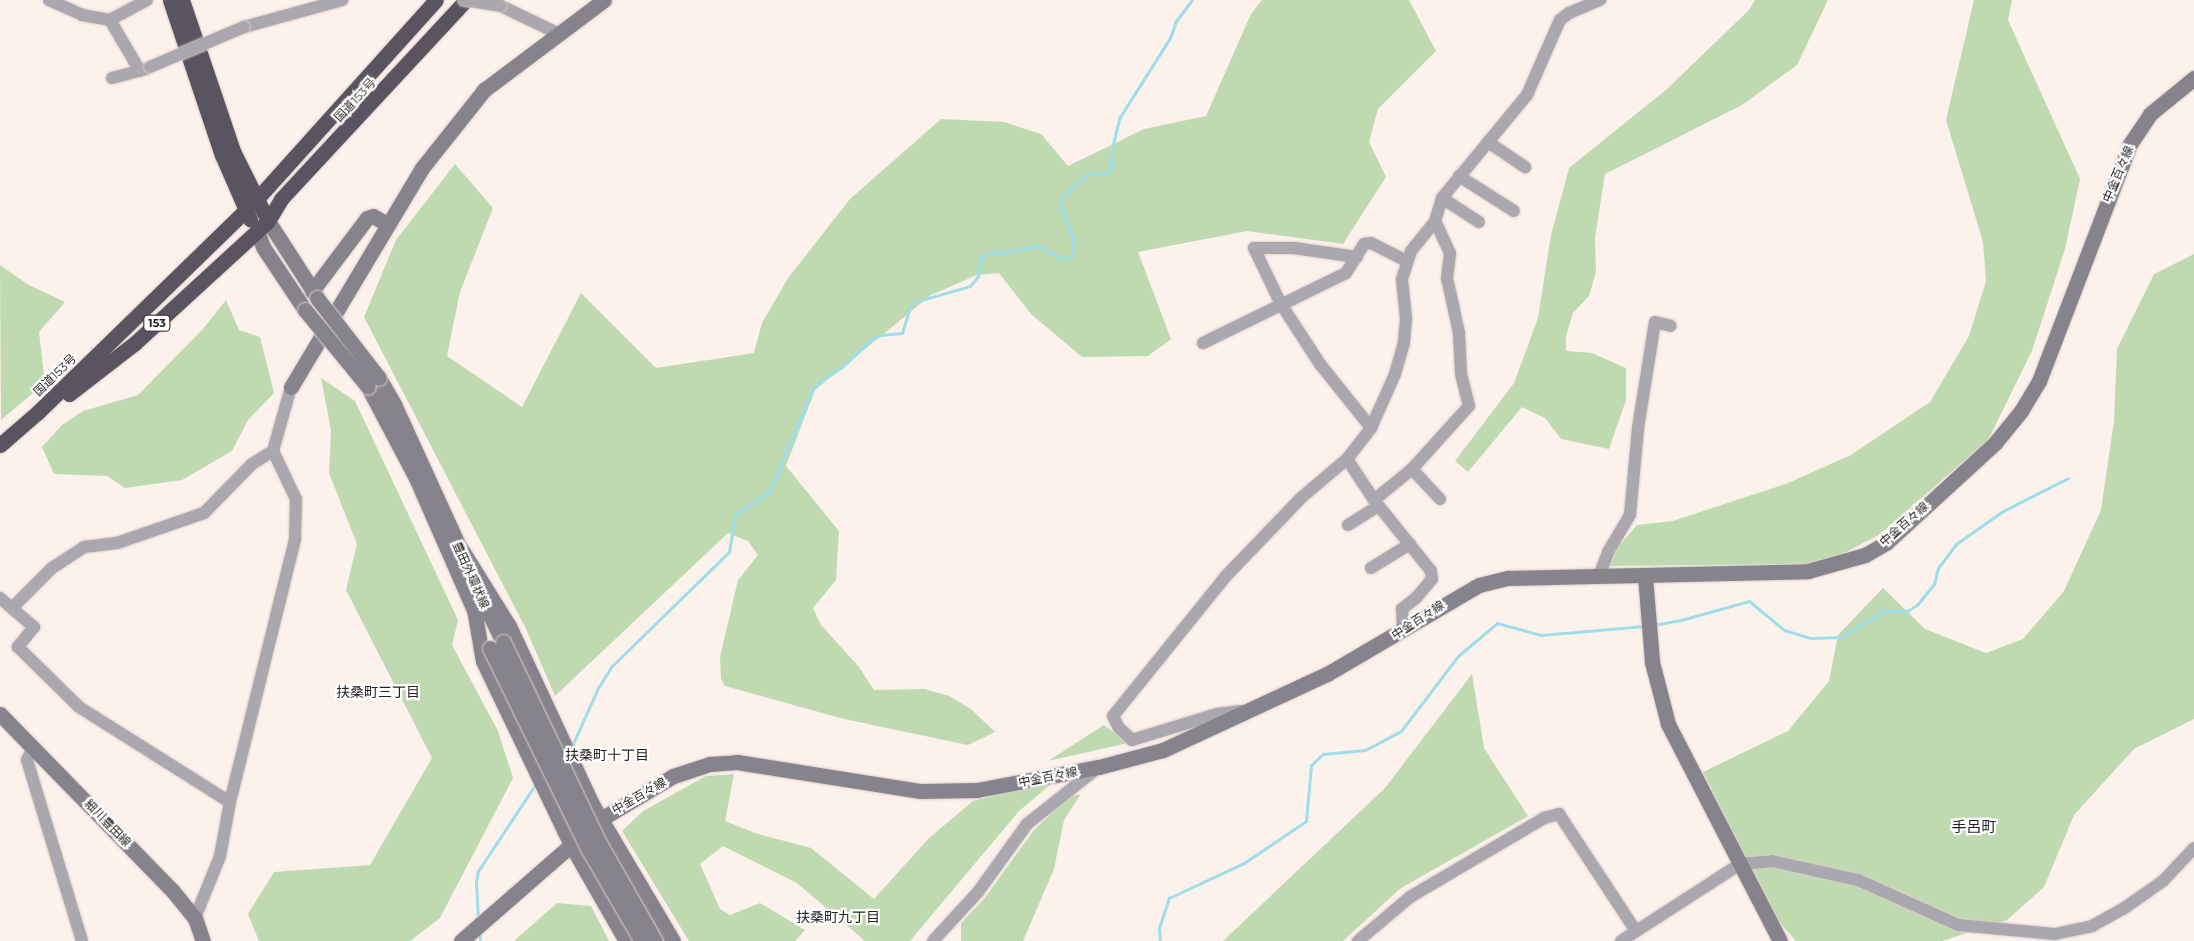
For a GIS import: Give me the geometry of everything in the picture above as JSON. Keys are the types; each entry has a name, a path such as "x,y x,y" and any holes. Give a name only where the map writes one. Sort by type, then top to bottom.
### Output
{"highway":[{"path":"170,0 209,121 250,206 262,226"},
{"path":"182,0 250,206"},
{"name":"国道153号","path":"0,445 37,414 250,206 436,0"},
{"name":"国道153号","path":"37,414 65,398 135,343 262,226 281,199 465,0"}],"street":[{"path":"49,0 82,14 110,20 145,2"},
{"path":"112,78 145,69 244,27 342,0"},
{"path":"465,0 500,6 556,33"},
{"path":"194,918 220,856 230,802 295,539 296,499 273,451 291,387 352,290 387,224 422,168 484,90 556,33 604,0"},
{"path":"1249,711 1217,714 1132,740 1119,728 1113,716 1225,577 1302,497 1347,459 1371,428 1392,382 1404,342 1406,318 1402,279 1406,262 1423,233 1435,221 1442,198 1527,95 1560,20 1569,13 1600,0"},
{"path":"110,20 145,69"},
{"name":"中金百々線","path":"460,941 601,819 673,776 710,764 737,762 921,791 950,793 1099,767 1163,750 1327,674 1402,631 1452,598 1479,585 1508,578 1808,572 1865,555 1886,542 1995,443 2020,411 2039,381 2130,144 2150,114 2194,78"},
{"path":"1488,142 1525,167"},
{"path":"1459,176 1514,211"},
{"path":"1442,198 1479,222"},
{"path":"315,294 367,218 372,216 387,224"},
{"path":"1348,524 1377,503 1469,406 1461,373 1459,334 1447,278 1450,253 1435,221"},
{"name":"豊田外環状線","path":"262,226 315,294 374,382 474,609 496,645 599,843 655,941"},
{"name":"豊田外環状線","path":"262,226 263,247 305,310 394,404 458,544 496,645 588,848 642,941"},
{"path":"1203,343 1349,272 1364,244 1371,243 1406,262"},
{"path":"1357,257 1294,248 1254,248 1282,304 1332,382 1371,428"},
{"path":"1599,576 1608,552 1630,515 1638,428 1655,322 1671,326"},
{"path":"13,607 52,568 84,547 117,543 204,513 252,464 273,451"},
{"path":"1347,459 1377,503 1432,571 1432,580 1416,598 1402,608 1402,631"},
{"path":"1412,468 1440,499"},
{"path":"458,544 508,626 551,722 601,819 673,941"},
{"path":"1371,568 1410,544"},
{"path":"1645,576 1652,662 1668,724 1780,941"},
{"path":"0,598 13,607 34,627 18,647 79,708 230,802"},
{"path":"474,609 483,661 570,845 626,941"},
{"name":"細川豊田線","path":"0,714 151,868 194,918 202,941"},
{"path":"33,748 27,760 82,941"},
{"path":"933,941 978,892 1027,824 1099,767"},
{"path":"1358,941 1410,897 1544,818 1559,814 1636,931"},
{"path":"1621,941 1740,864 1772,861 1858,880 1958,925 2055,934 2092,926 2123,909 2163,881 2194,848"}],"green space":[{"path":"1262,0 1409,0 1436,51 1378,109 1369,142 1386,177 1343,244 1247,231 1138,252 1171,339 1148,356 1082,357 1031,314 999,273 977,275 931,295 815,390 786,466 839,531 836,580 813,608 821,625 859,667 874,690 924,689 949,696 971,709 995,732 968,745 844,719 725,686 721,679 720,657 738,580 758,555 748,541 728,533 555,696 526,629 364,317 396,240 455,164 493,208 460,292 447,356 522,407 581,293 656,368 754,353 762,323 788,278 850,199 941,119 1004,122 1041,134 1068,166 1144,129 1206,116 1251,14"},
{"path":"1755,0 1828,0 1797,65 1742,105 1605,174 1595,238 1596,272 1589,296 1573,313 1566,336 1566,351 1592,353 1626,368 1626,400 1609,449 1561,439 1545,418 1522,407 1468,472 1455,461 1514,383 1538,318 1551,235 1569,168 1667,89 1749,10"},
{"path":"1974,0 2012,0 2008,20 2080,179 2065,249 2032,351 1988,440 1879,535 1838,556 1806,564 1610,566 1617,548 1637,525 1673,521 1788,483 1851,455 1930,402 1969,336 1986,281 1983,242 1946,120"},
{"path":"2194,254 2194,719 2134,749 2074,815 2044,887 2007,920 1942,941 1796,941 1777,919 1703,772 1788,731 1829,681 1838,635 1883,588 1925,629 1986,653 2023,639 2064,591 2101,510 2114,421 2117,349 2154,274"},
{"path":"0,265 27,284 65,302 39,332 45,383 1,420"},
{"path":"226,300 239,330 260,337 274,393 248,420 232,451 182,480 125,488 107,476 54,474 42,447 62,425 83,411 138,395 203,329"},
{"path":"321,378 355,401 458,620 452,645 498,731 513,778 440,918 410,941 259,941 248,914 274,872 370,865 432,758 346,590 357,544 329,473 331,431"},
{"path":"1472,674 1484,748 1528,816 1401,888 1343,941 1223,941 1385,788"},
{"path":"1104,725 1128,743 1048,761"},
{"path":"734,774 725,821 755,833 811,848 874,899 929,838 973,801 1057,779 1019,811 910,941 865,941 797,883 723,846 700,864 720,909 730,915 760,903 805,930 795,941 689,941 622,831 643,811 706,776"},
{"path":"1081,794 1064,820 1054,869 1023,941 961,941 961,923 984,899 1034,830 1069,797"},
{"path":"557,903 591,906 609,941 514,941"}],"waterway":[{"path":"571,748 598,688 612,666 729,552 735,515 769,492 812,391 819,382 842,367 871,340 880,335 902,333 911,303 970,286 978,276 981,256 1038,246 1061,258 1072,257 1073,238 1061,209 1062,198 1081,179 1089,174 1106,174 1111,169 1112,148 1120,117 1170,38 1176,21 1192,0"},
{"path":"1653,625 1681,620 1749,601 1784,630 1811,638 1841,637 1883,611 1907,611 1917,605 1934,584 1938,568 1956,544 2003,511 2068,478"},
{"path":"1160,941 1159,928 1169,898 1244,863 1306,821 1311,765 1323,754 1365,750 1401,731 1458,656 1497,623 1541,635 1645,626"},
{"path":"478,920 476,881 478,871 537,782"},
{"path":"479,931 480,941"}],"district":[{"name":"扶桑町三丁目","path":"378,692"},
{"name":"扶桑町十丁目","path":"607,755"},
{"name":"手呂町","path":"1974,827"},
{"name":"扶桑町九丁目","path":"838,917"}]}
